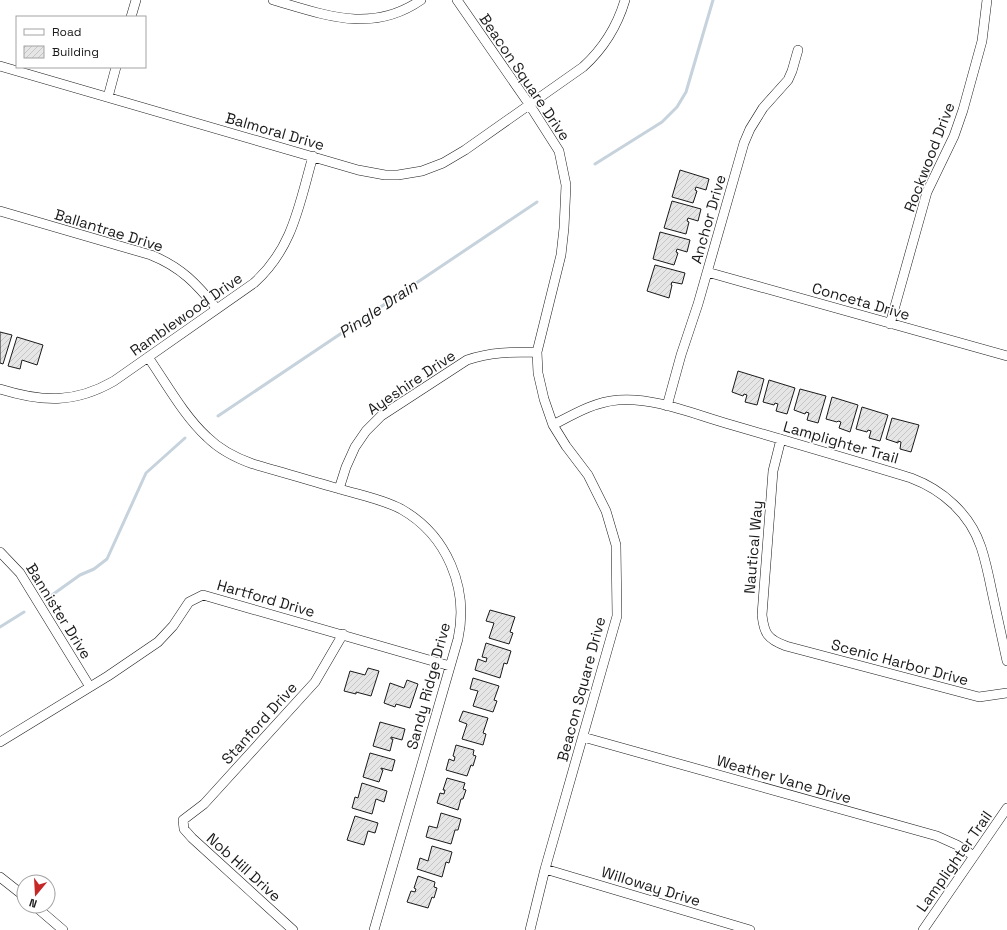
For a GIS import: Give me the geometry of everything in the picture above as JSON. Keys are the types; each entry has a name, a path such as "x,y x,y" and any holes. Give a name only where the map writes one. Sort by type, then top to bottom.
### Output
{"street":[{"path":"131,16 136,0"},
{"path":"273,0 331,17 356,20 381,18 414,5 421,0"},
{"name":"Beacon Square Drive","path":"457,0 529,104 559,151 566,185 564,228 561,255 537,352 540,385 553,425 566,446 588,475 606,511 616,545 617,616 545,869 530,930"},
{"name":"Balmoral Drive","path":"0,66 358,170 385,175 411,174 443,163 465,150 583,67 607,41 625,0"},
{"name":"Rockwood Drive","path":"890,324 927,192 954,136 963,110 982,41 987,0"},
{"name":"Anchor Drive","path":"667,406 740,157 750,129 763,108 788,80 798,50"},
{"path":"108,97 116,68"},
{"name":"Ramblewood Drive","path":"0,389 27,397 58,399 78,396 103,387 254,283 270,267 283,249 292,228 313,156"},
{"name":"Ballantrae Drive","path":"0,211 151,255 174,266 192,281 217,309"},
{"name":"Conceta Drive","path":"707,272 1007,356"},
{"name":"Ayeshire Drive","path":"339,489 346,467 355,447 366,431 381,416 467,360 504,352 537,352"},
{"name":"Sandy Ridge Drive","path":"148,357 195,424 207,438 217,446 240,459 253,464 376,499 400,509 431,533 445,552 456,575 461,607 460,632 374,930"},
{"name":"Lamplighter Trail","path":"553,425 582,410 605,402 631,400 644,401 667,406 912,478 936,490 952,503 969,522 981,546 985,558 1007,661"},
{"name":"Nautical Way","path":"781,439 773,472 762,615 763,630 776,642 786,646"},
{"name":"Bannister Drive","path":"0,552 20,573 90,687"},
{"name":"Hartford Drive","path":"0,742 90,687 158,642 173,626 189,602 203,595 450,666"},
{"name":"Stanford Drive","path":"183,820 204,804 315,682 343,634"},
{"name":"Scenic Harbor Drive","path":"786,646 979,697 1007,693"},
{"name":"Weather Vane Drive","path":"583,737 938,836 974,856"},
{"name":"Lamplighter Trail","path":"923,930 1007,808"},
{"name":"Nob Hill Drive","path":"183,820 184,829 192,838 293,930"},
{"name":"Willoway Drive","path":"545,869 750,930"},
{"path":"0,877 16,890"},
{"path":"44,914 63,930"}],"building":[{"path":"680,170 709,179 706,190 696,187 695,190 697,191 693,203 672,197"},
{"path":"672,201 701,209 698,221 688,218 687,221 689,222 686,234 664,228"},
{"path":"660,232 690,240 687,252 677,249 676,252 678,253 674,265 653,259"},
{"path":"655,265 685,273 682,284 672,282 669,298 647,291"},
{"path":"0,332 12,335 3,364 0,363"},
{"path":"17,337 43,345 37,365 22,360 20,369 8,366"},
{"path":"738,371 764,379 757,405 745,402 747,395 744,394 743,396 732,392"},
{"path":"769,380 795,388 787,414 776,411 778,404 775,403 774,405 763,402"},
{"path":"800,389 826,396 818,423 807,420 809,413 806,412 805,414 794,410"},
{"path":"832,397 858,405 850,432 839,428 841,422 826,419"},
{"path":"862,407 888,415 880,441 869,438 871,431 868,430 867,432 856,429"},
{"path":"892,418 919,425 911,452 900,449 901,442 898,441 898,443 886,439"},
{"path":"490,610 515,617 510,632 513,633 509,644 489,638 494,623 486,621"},
{"path":"486,643 511,651 507,664 504,663 500,678 475,670 478,659 486,662 487,658 482,657"},
{"path":"368,668 379,671 371,696 356,692 356,694 344,691 350,671 365,675"},
{"path":"473,678 499,686 494,700 497,701 493,712 473,706 478,691 470,689"},
{"path":"407,680 418,684 410,708 396,704 395,707 384,703 390,683 404,688"},
{"path":"463,711 488,718 483,733 486,734 483,745 462,739 467,724 459,721"},
{"path":"380,722 405,729 402,740 391,737 391,739 393,739 390,751 373,746"},
{"path":"456,745 474,750 473,755 476,756 473,766 471,765 467,776 446,770 449,759 454,761 455,757 453,756"},
{"path":"370,753 395,760 392,771 381,768 383,770 379,782 363,777"},
{"path":"447,778 465,783 463,789 466,790 463,799 461,799 458,810 437,803 440,793 444,794 445,790 443,790"},
{"path":"362,783 387,791 384,802 376,799 372,814 352,808 355,797 358,798"},
{"path":"441,813 461,819 458,830 455,830 451,844 426,837 429,826 437,828"},
{"path":"355,816 378,823 375,833 368,831 364,845 347,840"},
{"path":"432,846 452,852 449,863 446,862 442,877 417,869 420,858 428,861"},
{"path":"418,876 435,882 434,887 437,888 434,898 432,897 428,908 407,902 411,891 415,892 416,889 414,888"}],"waterway":[{"name":"Pingle Drain","path":"595,164 662,122 677,107 686,92 713,0"},
{"name":"Pingle Drain","path":"218,416 537,202"},
{"name":"Pingle Drain","path":"52,595 80,575 94,569 107,559 146,473 185,438"},
{"name":"Pingle Drain","path":"0,627 24,612"}]}
